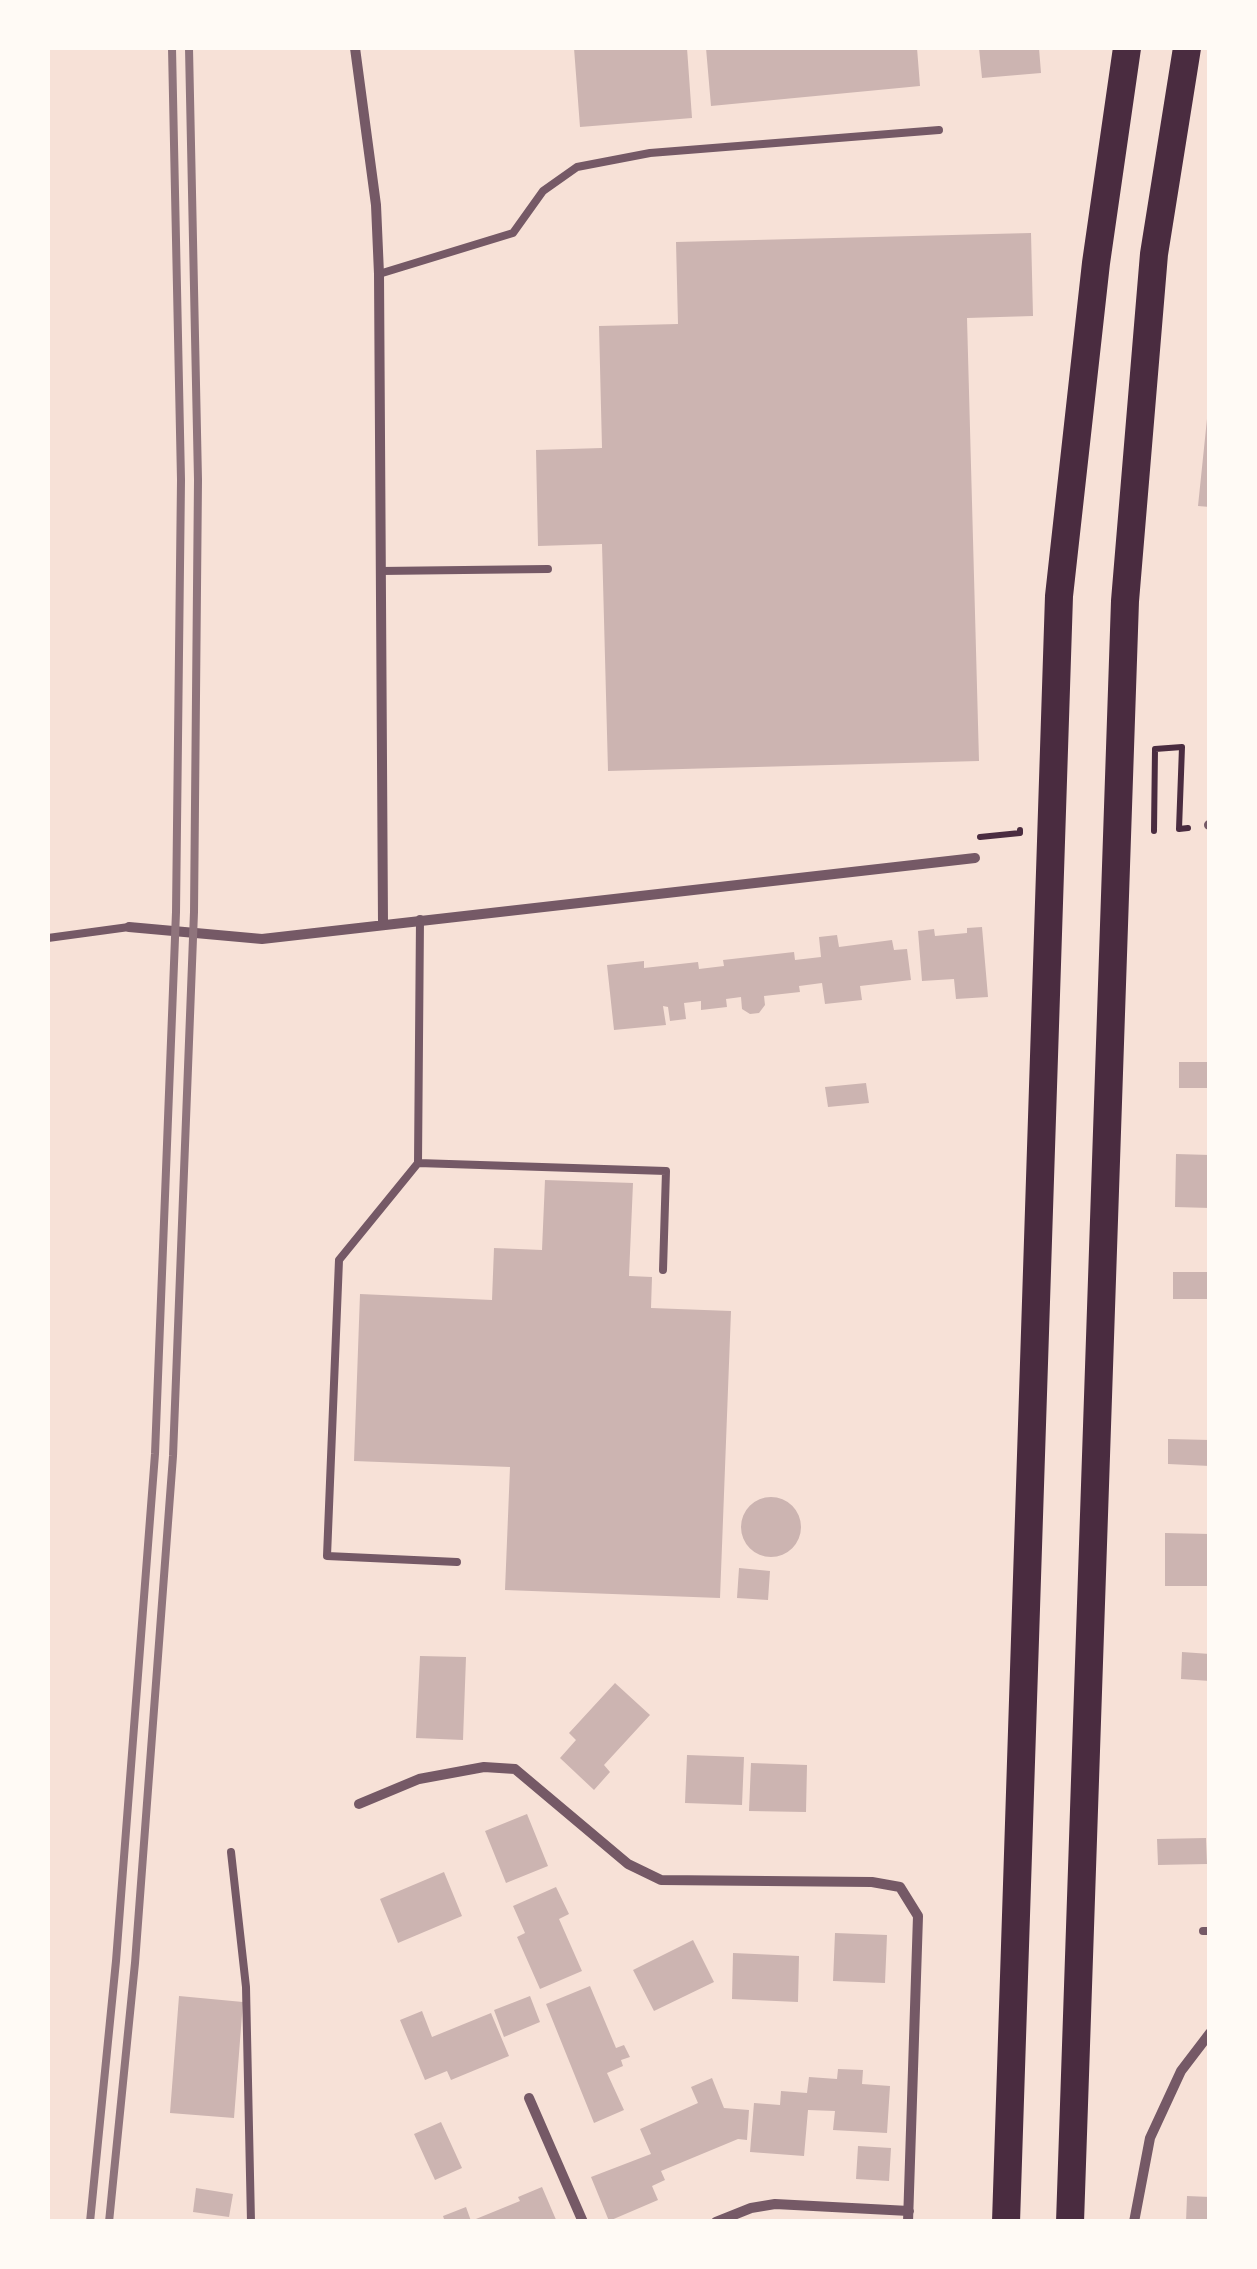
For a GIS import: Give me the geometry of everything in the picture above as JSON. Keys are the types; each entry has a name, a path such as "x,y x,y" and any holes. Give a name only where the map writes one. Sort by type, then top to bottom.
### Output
{"highway":[{"path":"1006,2222 1060,596 1096,262 1126,48"},
{"path":"1070,2222 1126,601 1154,254 1187,48"}],"street":[{"path":"355,48 376,205 379,274 383,923"},
{"path":"129,927 262,939 975,858"},
{"path":"359,1804 419,1779 484,1767 515,1770 628,1864 660,1880 872,1882 900,1886 918,1916 908,2216 776,2204 751,2208 716,2222"},
{"path":"1134,2222 1150,2138 1181,2072 1210,2033"},
{"path":"529,2098 584,2222"}],"lane":[{"path":"379,274 513,233 542,191 577,167 650,153 940,130"},
{"path":"380,572 548,569"},
{"path":"420,919 418,1164 339,1260 326,1556 457,1562"},
{"path":"48,938 129,927"},
{"path":"418,1164 666,1172 664,1270"},
{"path":"230,1852 246,1987 251,2222"}],"path":[{"path":"1154,830 1156,749 1182,747 1179,829 1194,827"},
{"path":"982,837 1020,834"}],"building":[{"path":"574,48 687,48 692,118 580,127"},
{"path":"706,48 917,48 920,86 711,106"},
{"path":"979,48 1039,48 1041,73 982,78"},
{"path":"1031,233 1033,316 967,318 979,761 608,771 602,544 538,546 536,450 602,448 599,326 678,324 676,242"},
{"path":"1210,419 1210,507 1198,506"},
{"path":"982,927 988,997 956,999 954,979 922,981 918,931 934,929 935,936 967,933 967,928"},
{"path":"837,935 839,947 892,940 894,950 907,949 911,980 860,986 862,1000 825,1004 822,983 799,986 800,992 764,996 765,1005 759,1013 750,1014 742,1009 741,997 726,999 727,1007 701,1010 701,1001 684,1003 686,1019 670,1021 668,1007 663,1006 666,1025 614,1030 607,965 644,961 644,968 698,962 699,969 724,966 723,960 794,952 795,960 821,957 819,937"},
{"path":"1179,1062 1210,1062 1210,1088 1179,1088"},
{"path":"866,1083 869,1103 828,1107 825,1087"},
{"path":"1176,1154 1210,1155 1210,1208 1175,1207"},
{"path":"545,1180 633,1183 629,1276 652,1277 651,1308 731,1311 720,1598 505,1590 510,1467 354,1461 360,1294 492,1300 494,1248 542,1250"},
{"path":"1173,1272 1210,1272 1210,1299 1173,1299"},
{"path":"1168,1439 1210,1440 1210,1466 1168,1464"},
{"path":"771,1497 792,1506 801,1527 792,1548 771,1557 750,1548 741,1527 750,1506"},
{"path":"1165,1533 1210,1534 1210,1586 1165,1586"},
{"path":"739,1568 770,1571 768,1600 737,1598"},
{"path":"1182,1652 1210,1654 1210,1681 1181,1679"},
{"path":"420,1656 466,1657 463,1740 416,1738"},
{"path":"615,1683 650,1715 604,1765 610,1772 594,1790 560,1758 576,1740 569,1733"},
{"path":"687,1755 744,1757 742,1805 685,1803"},
{"path":"751,1763 807,1765 806,1812 749,1811"},
{"path":"527,1814 548,1866 506,1883 485,1831"},
{"path":"1206,1838 1207,1864 1158,1865 1157,1839"},
{"path":"444,1872 462,1916 398,1943 380,1899"},
{"path":"556,1887 569,1914 559,1919 582,1971 540,1989 517,1937 525,1933 513,1906"},
{"path":"835,1933 887,1935 885,1983 833,1981"},
{"path":"693,1940 714,1982 654,2011 633,1970"},
{"path":"733,1953 799,1956 798,2002 732,1999"},
{"path":"590,1986 616,2048 624,2045 630,2057 621,2060 623,2066 607,2073 624,2110 594,2123 546,2004"},
{"path":"179,1996 243,2002 234,2118 170,2113"},
{"path":"530,1996 540,2022 504,2037 494,2010"},
{"path":"422,2011 432,2037 491,2013 509,2056 451,2080 447,2071 425,2080 400,2020"},
{"path":"838,2069 863,2070 862,2084 890,2086 887,2133 833,2130 835,2111 808,2110 804,2156 750,2152 754,2103 780,2105 781,2091 807,2093 809,2077 837,2079"},
{"path":"712,2078 724,2108 749,2110 747,2140 738,2139 661,2171 665,2180 652,2186 658,2200 609,2221 591,2177 651,2154 640,2129 698,2103 691,2087"},
{"path":"441,2122 462,2168 435,2180 414,2134"},
{"path":"858,2146 891,2148 889,2181 856,2179"},
{"path":"542,2187 557,2222 445,2222 443,2216 466,2207 471,2221 520,2201 518,2197"},
{"path":"196,2188 233,2194 229,2217 193,2212"},
{"path":"1187,2196 1210,2197 1210,2222 1186,2222"}],"railway":[{"path":"90,2222 116,1961 155,1454 176,912 181,480 172,48"},
{"path":"109,2222 135,1963 173,1456 194,912 198,480 189,48"}]}
